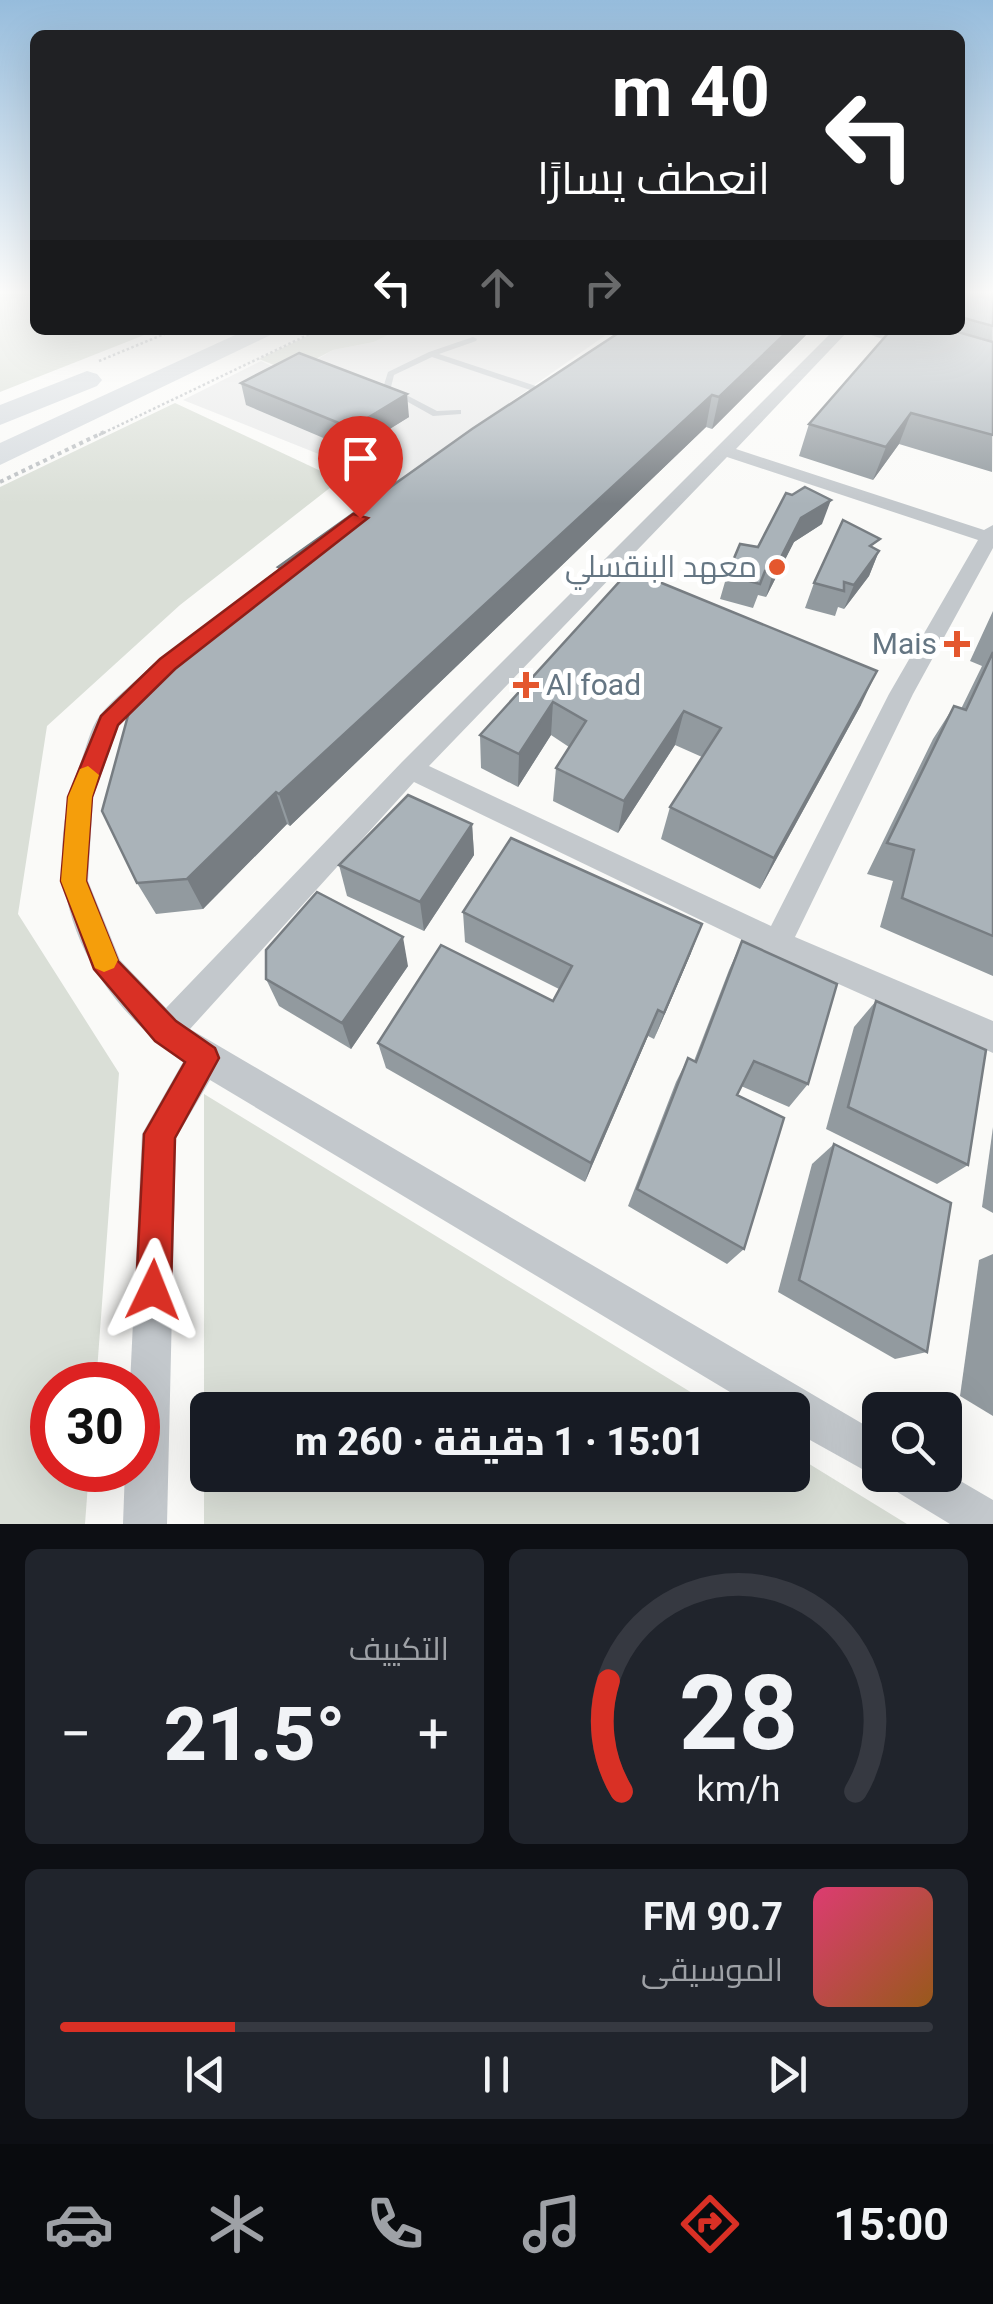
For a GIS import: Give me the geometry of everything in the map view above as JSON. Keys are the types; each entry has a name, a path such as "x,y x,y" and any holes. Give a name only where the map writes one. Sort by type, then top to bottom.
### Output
{"highway":[{"path":"0,416 131,362"},
{"path":"0,429 132,362"},
{"path":"0,454 197,362"},
{"path":"0,446 184,368"}],"street":[{"path":"166,1031 411,768 618,573 811,362"},
{"path":"509,414 570,371"},
{"path":"726,451 992,536 892,690 777,943"},
{"path":"182,652 109,721 80,797 74,881 108,969 166,1031 204,1058 862,1447"},
{"path":"411,768 777,943 993,1037"},
{"path":"145,1524 159,1134 204,1058"},
{"path":"938,1492 992,1524"}],"lane":[{"path":"415,362 391,374 387,388 436,414 458,412"},
{"path":"456,362 542,391"}],"path":[{"path":"0,482 251,362"}],"shaded area":[{"path":"0,362 76,362 0,392"},
{"path":"259,362 291,375 313,362 567,362 394,484 183,400"},
{"path":"267,362 310,362 291,372"},
{"path":"175,403 340,480 180,605 47,726 18,914 119,1073 98,1362 30,1362 30,1492 87,1492 85,1524 0,1524 0,487"},
{"path":"204,1094 691,1392 204,1392"},
{"path":"810,1464 907,1524 204,1524 204,1492 810,1492"}],"building":[{"path":"281,362 323,362 407,394 351,428 241,383"},
{"path":"574,362 755,362 719,397 712,395 279,794 276,792 187,879 137,883 102,811 135,690 184,643 282,569 278,567 472,429"},
{"path":"863,362 993,362 993,435 911,413 886,447 809,424"},
{"path":"805,487 831,500 801,518 773,573 765,571 760,584 727,575 740,544 758,547 786,493 792,495"},
{"path":"843,520 880,539 870,546 879,551 854,585 844,582 844,591 814,583"},
{"path":"630,570 877,671 774,858 670,807 721,728 684,711 624,801 556,768 586,721 553,702 519,754 480,735"},
{"path":"993,652 993,936 902,898 914,850 887,843 954,706 966,710"},
{"path":"408,795 472,824 420,902 339,865"},
{"path":"511,838 702,924 664,1013 658,1010 591,1163 378,1043 441,945 553,1001 572,966 463,912"},
{"path":"317,892 403,937 342,1023 266,979 266,950"},
{"path":"742,941 837,984 808,1084 754,1061 737,1095 784,1118 744,1249 637,1189 688,1058 696,1062"},
{"path":"876,1001 986,1050 968,1165 848,1107"},
{"path":"834,1144 951,1203 927,1352 799,1280"}],"slow traffic":[{"path":"88,775 80,797 74,881 104,960"}],"place":[{"name":"معهد البنقسلي","path":"777,567"},
{"name":"Mais","path":"957,644"},
{"name":"Al foad","path":"526,685"}],"route":[{"path":"153,1290 159,1134 204,1058 166,1031 108,969 74,881 80,797 109,721 168,664 299,560 360,518"}]}
